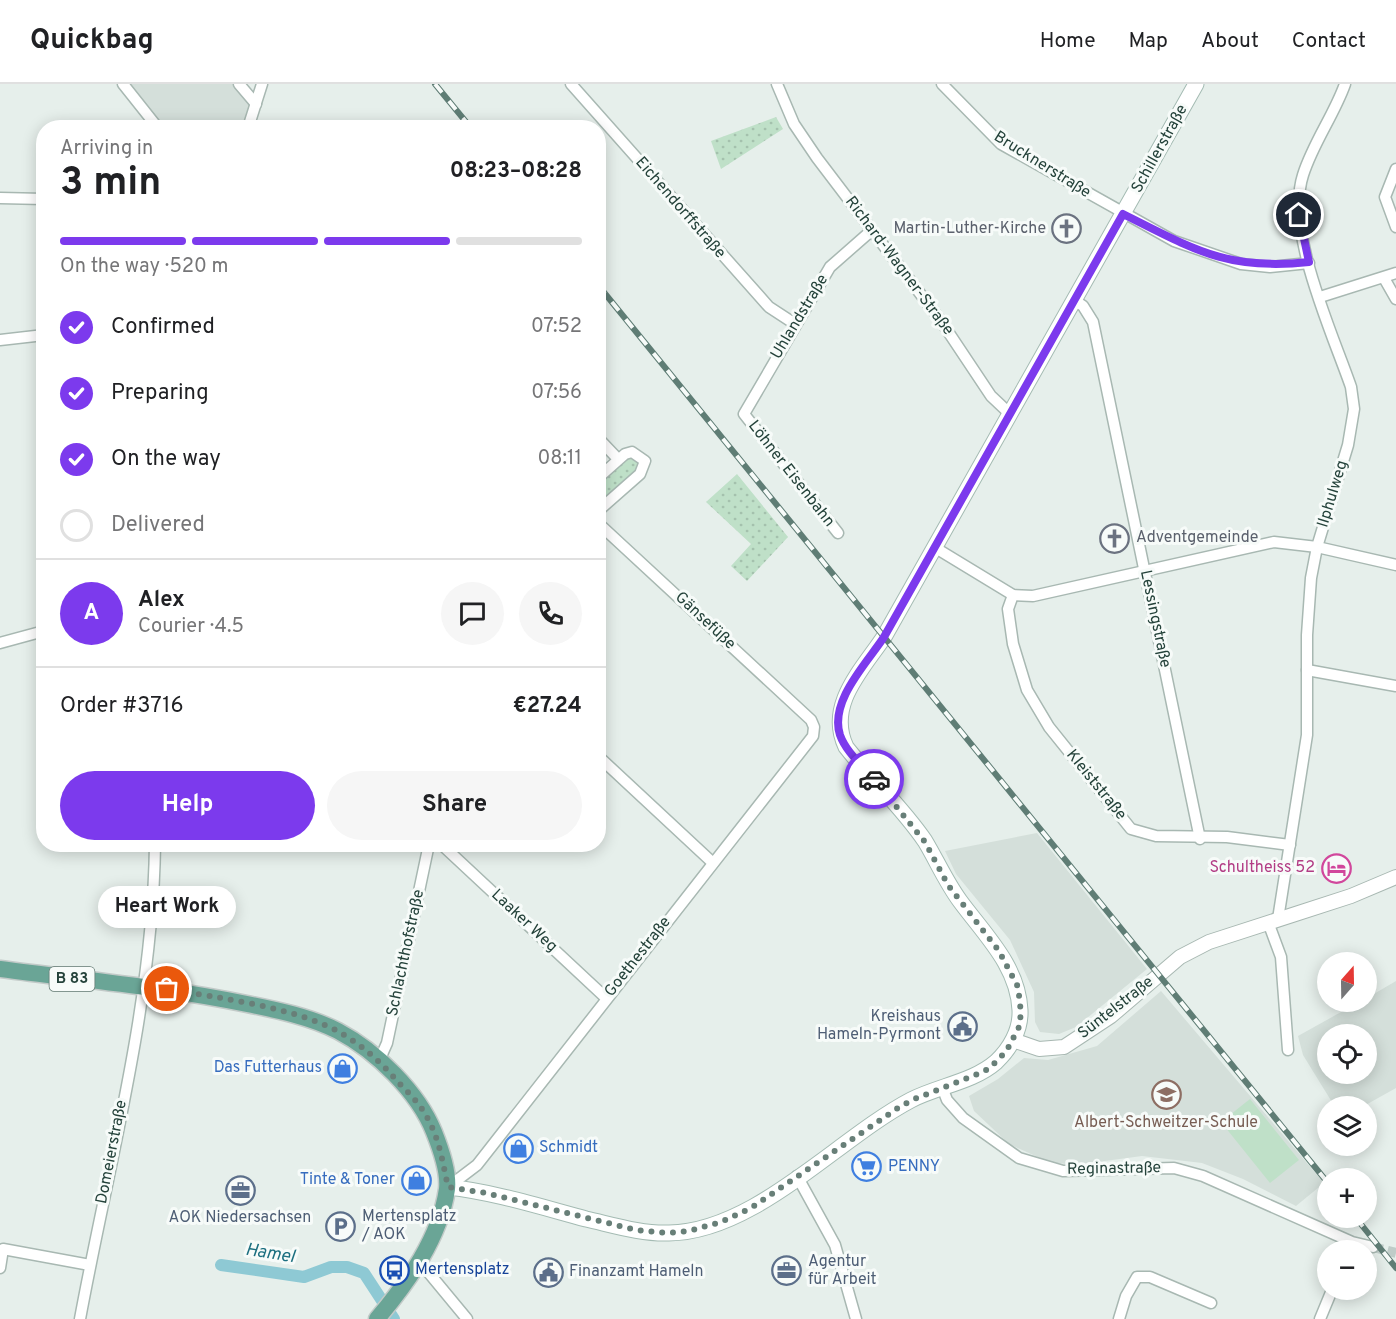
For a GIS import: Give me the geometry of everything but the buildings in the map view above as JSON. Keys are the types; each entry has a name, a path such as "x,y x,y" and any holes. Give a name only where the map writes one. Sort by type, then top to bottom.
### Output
{"main road":[{"name":"Schillerstraße","path":"1013,1040 1021,1013 1019,995 1018,987 1004,960 948,885 925,842 852,755 840,733 839,712 843,699 893,621 1196,84"},
{"name":"B 83","path":"0,969 144,986 279,1011 318,1023 347,1036 379,1061 415,1100 430,1122 439,1146 448,1187"},
{"path":"377,1319 419,1261 432,1234 448,1187 486,1193 636,1230 668,1233 721,1222 751,1208 912,1100 985,1071 997,1061 1013,1040"}],"street":[{"path":"123,84 152,120"},
{"path":"239,84 256,104"},
{"path":"251,120 262,84"},
{"name":"Eichendorffstraße","path":"571,84 603,120"},
{"name":"Richard-Wagner-Straße","path":"777,84 794,124 871,231 941,321 991,396 1009,413"},
{"name":"Brucknerstraße","path":"943,84 1001,144 1174,241 1241,264 1270,267 1309,262"},
{"name":"Ilphulweg","path":"1273,920 1290,845 1307,735 1311,578 1317,547 1348,445 1354,409 1351,387 1309,262 1299,215 1302,176 1345,84"},
{"name":"Eichendorffstraße","path":"606,123 769,307 795,324"},
{"path":"1396,169 1385,197 1396,227"},
{"path":"0,198 36,200"},
{"name":"Uhlandstraße","path":"744,414 830,267 871,231"},
{"path":"1320,297 1396,273"},
{"path":"1384,278 1396,299"},
{"name":"Lessingstraße","path":"1074,300 1083,306 1093,322 1200,838"},
{"path":"0,340 36,336"},
{"name":"Löhner Eisenbahn","path":"744,414 838,533"},
{"path":"606,446 618,459"},
{"path":"606,470 618,459 632,452 645,461 644,468 606,504"},
{"name":"Gänsefüße","path":"606,530 811,720"},
{"path":"934,547 1013,595 1033,596 1253,544 1274,542 1317,547 1396,565"},
{"name":"Kleiststraße","path":"1013,595 1008,609 1013,644 1028,690 1048,727 1131,829 1156,836 1227,837 1290,845"},
{"path":"0,644 36,633"},
{"path":"1307,670 1396,686"},
{"name":"Goethestraße","path":"448,1187 477,1165 813,736 814,727 811,720"},
{"path":"606,764 712,863"},
{"name":"Domeierstraße","path":"80,1319 144,986 154,883 154,852"},
{"name":"Schlachthofstraße","path":"379,1061 387,1043 427,852"},
{"name":"Laaker Weg","path":"450,852 606,998"},
{"name":"Süntelstraße","path":"1013,1040 1039,1049 1064,1047 1111,1016 1180,957 1209,942 1351,896 1396,877"},
{"path":"1273,920 1281,957 1288,1050"},
{"name":"Reginastraße","path":"942,1087 947,1100 963,1118 1019,1158 1063,1171 1174,1168 1203,1176 1336,1240"},
{"path":"797,1176 836,1245 856,1319"},
{"path":"0,1268 3,1249 90,1265"},
{"path":"419,1261 467,1319"},
{"path":"1119,1319 1126,1296 1137,1276 1150,1277 1211,1303"},
{"path":"1320,1319 1328,1300"}],"shaded area":[{"path":"123,84 239,84 256,104 250,120 152,120"},
{"path":"1037,833 1147,969 1076,1027 1059,1034 1040,1032 1035,1022 1034,992 1010,940 956,874 945,851"},
{"path":"1396,981 1396,1088 1377,1099 1377,1096 1328,1096 1321,1084 1377,1084 1377,1024 1320,1024 1341,1012 1377,1012 1377,992"},
{"name":"Albert-Schweitzer-Schule","path":"1161,991 1317,1175 1317,1189 1296,1206 1243,1179 1202,1163 1142,1156 1075,1165 1049,1162 1009,1144 974,1111 969,1096 998,1079 1024,1058 1048,1060 1097,1046"},
{"path":"1317,1025 1317,1078 1303,1055 1298,1036"}],"green space":[{"path":"776,117 783,129 721,169 711,141"},
{"path":"630,456 638,460 638,470 606,500 606,477"},
{"path":"737,474 788,537 747,581 731,566 751,544 706,502"},
{"path":"1250,1099 1299,1160 1270,1183 1221,1122"}],"waterway":[{"name":"Hamel","path":"221,1265 304,1277 331,1267 347,1267 364,1273 394,1319"}],"tunnel":[{"path":"1377,1248 1396,1253"}],"railway":[{"path":"435,84 464,120"},
{"path":"606,295 1317,1169"},
{"path":"1364,1228 1396,1268"}],"way so far":[{"path":"167,989 279,1011 318,1023 356,1042 379,1061 426,1115 439,1146 448,1187 486,1193 636,1230 668,1233 689,1231 721,1222 751,1208 912,1100 985,1071 1007,1050 1019,1027 1021,1013 1018,987 999,951 948,885 925,842 874,779"}],"place":[{"name":"Martin-Luther-Kirche","path":"1067,229"},
{"name":"Adventgemeinde","path":"1115,538"},
{"name":"Schultheiss 52","path":"1336,868"},
{"name":"Heart Work","path":"167,989"},
{"name":"Kreishaus Hameln-Pyrmont","path":"962,1026"},
{"name":"Das Futterhaus","path":"343,1068"},
{"name":"Albert-Schweitzer-Schule","path":"1166,1095"},
{"name":"Schmidt","path":"518,1148"},
{"name":"PENNY","path":"867,1167"},
{"name":"Tinte & Toner","path":"416,1180"},
{"name":"AOK Niedersachsen","path":"240,1190"},
{"name":"Mertensplatz / AOK","path":"341,1226"},
{"name":"Mertensplatz","path":"394,1270"},
{"name":"Agentur für Arbeit","path":"787,1271"},
{"name":"Finanzamt Hameln","path":"548,1272"}],"route":[{"path":"874,779 846,747 840,733 839,712 843,699 884,637 1123,214 1174,241 1210,255 1241,264 1270,267 1309,262 1305,253 1299,215"}]}
